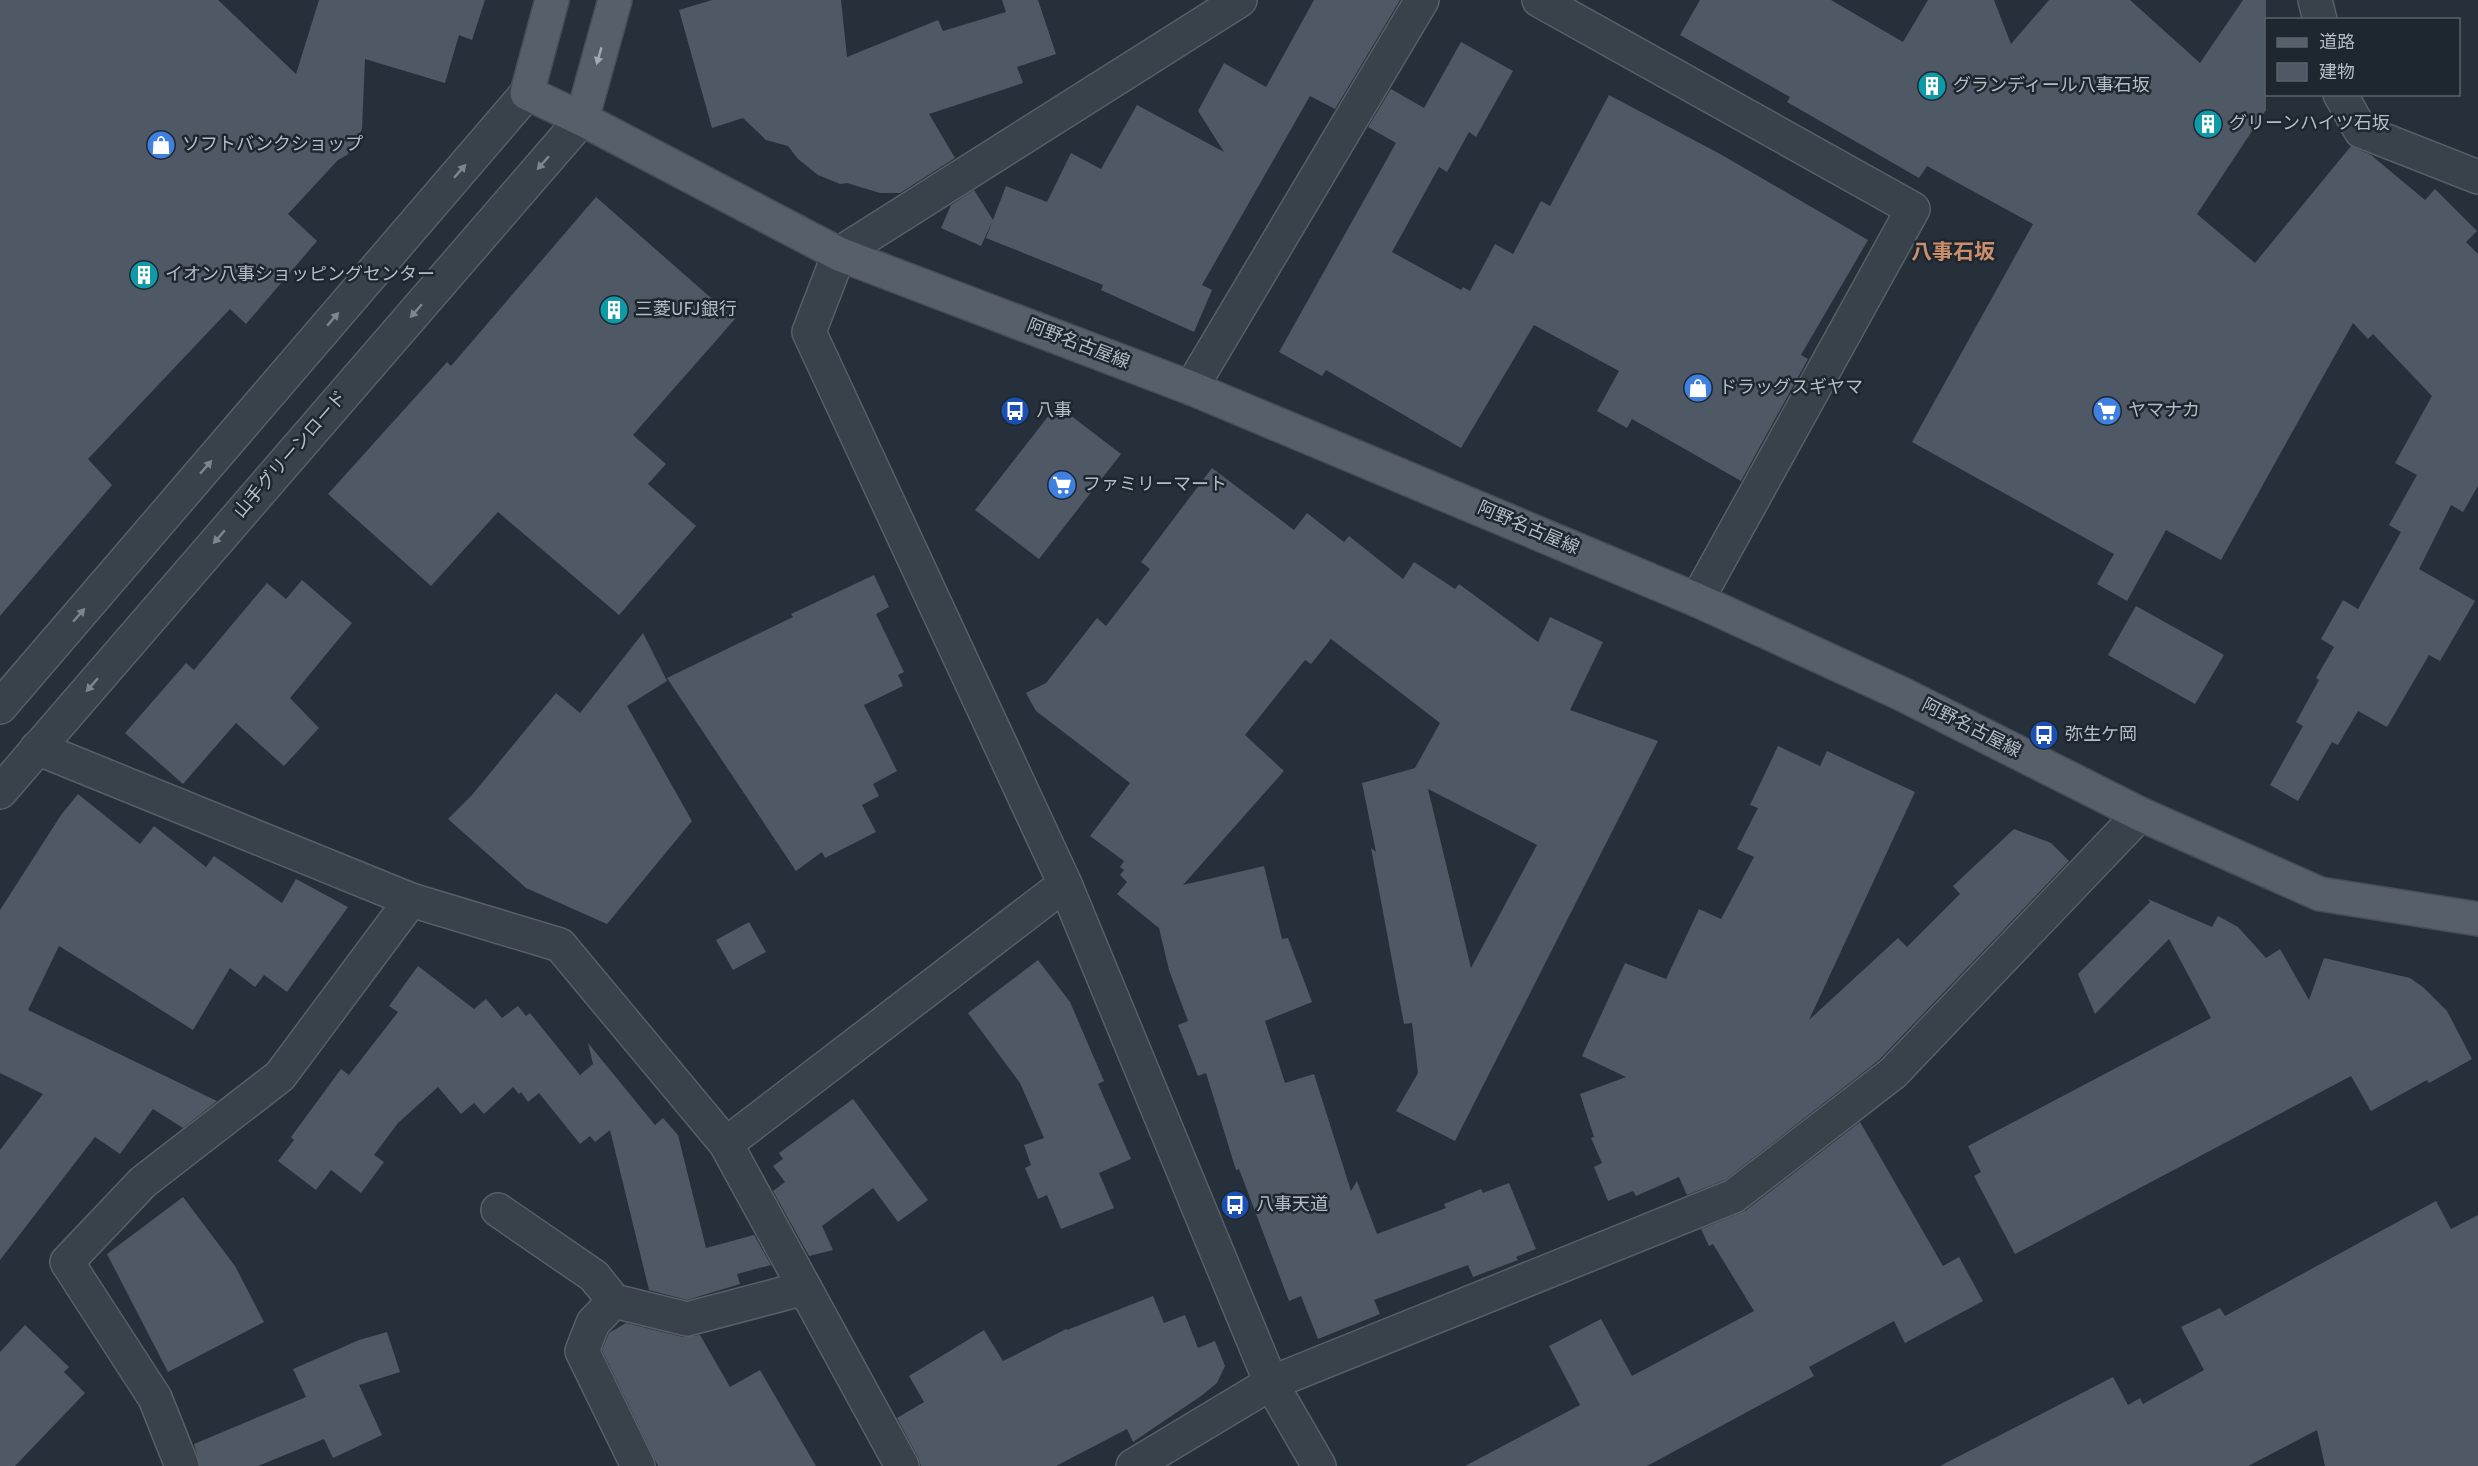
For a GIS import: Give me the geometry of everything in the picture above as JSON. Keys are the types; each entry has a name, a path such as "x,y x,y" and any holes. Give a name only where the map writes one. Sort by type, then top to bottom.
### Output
{"main road":[{"path":"527,93 552,0"},
{"path":"582,119 615,0"},
{"name":"阿野名古屋線","path":"527,93 582,119 839,254 1191,388 1697,600 1900,693 2140,814 2320,894 2478,921"}],"street":[{"path":"1239,0 839,254 809,333 1065,884 1271,1383 1319,1466"},
{"path":"1191,388 1422,0"},
{"path":"1539,0 1913,209 1697,600"},
{"path":"2315,0 2320,18"},
{"path":"0,707 527,93"},
{"path":"2341,96 2361,131 2478,177"},
{"name":"山手グリーンロード","path":"0,792 582,119"},
{"path":"37,748 411,900 560,945 726,1144 902,1466"},
{"path":"1133,1466 1271,1383 1734,1196 1893,1073 2140,814"},
{"path":"726,1144 1065,884"},
{"path":"182,1466 155,1398 67,1262 143,1182 280,1076 411,900"},
{"path":"498,1210 594,1276 614,1301 687,1319 805,1288"},
{"path":"614,1301 593,1323 582,1352 638,1466"}],"building":[{"name":"イオン八事ショッピングセンター","path":"0,0 218,0 296,74 319,0 485,0 472,40 459,35 445,83 365,59 362,129 356,143 347,155 338,160 288,214 317,241 246,324 230,309 88,459 112,485 0,616"},
{"path":"712,0 841,0 847,57 938,20 943,31 1006,12 1002,0 1038,0 1056,54 1017,67 1023,83 929,114 955,158 900,193 880,193 847,183 840,184 818,175 798,159 788,146 766,140 743,118 712,128 679,10"},
{"path":"1314,0 1400,0 1335,109 1310,96 1202,285 1212,290 1194,332 1101,290 1103,285 986,238 1006,186 1047,202 1071,153 1101,169 1137,105 1224,152 1198,111 1224,63 1266,87"},
{"path":"1700,0 1831,0 1903,42 1928,0 1994,0 2011,44 2049,0 2130,0 2200,63 2243,0 2266,0 2266,110 2197,214 2255,263 2351,146 2371,155 2425,200 2435,189 2477,231 2466,242 2478,254 2478,486 2463,512 2451,505 2419,569 2475,601 2440,661 2429,655 2387,727 2358,711 2338,745 2332,742 2298,801 2270,785 2303,726 2296,722 2319,680 2316,678 2334,647 2321,639 2343,600 2358,609 2401,532 2389,525 2417,475 2395,463 2432,396 2373,334 2368,339 2353,323 2221,560 2166,530 2127,601 2097,584 2114,554 1912,442 2033,224 1927,166 1919,178 1787,102 1790,97 1680,35"},
{"path":"1461,42 1513,71 1476,137 1469,132 1447,172 1439,167 1392,252 1461,290 1463,287 1470,291 1495,244 1513,254 1541,201 1550,206 1609,95 1722,155 1868,240 1801,355 1808,359 1741,481 1632,419 1627,428 1597,411 1619,371 1534,325 1461,448 1326,370 1322,376 1279,352 1396,143 1368,127 1391,89 1424,108"},
{"path":"974,190 993,220 981,246 941,228 951,205"},
{"path":"596,197 735,319 633,435 666,464 648,484 696,526 619,615 498,512 431,586 328,494 447,362 451,366"},
{"path":"1057,405 1121,454 1039,559 975,510"},
{"path":"1212,468 1294,530 1307,513 1344,542 1349,536 1403,579 1414,562 1455,589 1459,584 1538,642 1550,617 1603,642 1570,710 1658,741 1455,1141 1396,1111 1418,1073 1412,1023 1404,1024 1371,848 1376,852 1362,783 1415,768 1440,723 1331,639 1311,664 1305,660 1245,735 1284,771 1183,885 1264,866 1282,939 1288,938 1312,1002 1265,1021 1285,1083 1314,1074 1351,1191 1357,1181 1377,1234 1446,1208 1444,1204 1481,1189 1483,1193 1509,1183 1536,1249 1516,1257 1518,1260 1473,1277 1468,1265 1374,1300 1380,1314 1318,1339 1301,1296 1289,1301 1239,1169 1236,1170 1206,1073 1198,1076 1178,1025 1188,1021 1169,970 1159,928 1117,894 1127,882 1120,875 1124,870 1120,867 1124,861 1090,836 1130,783 1036,711 1026,693 1046,683 1097,618 1106,626 1150,569 1141,562","holes":["1428,789 1537,845 1471,968"]},
{"path":"874,575 889,607 876,614 904,672 898,675 903,686 864,705 897,771 873,784 879,796 862,805 876,832 825,858 822,852 796,871 667,678 793,617 791,614"},
{"path":"302,580 352,623 290,698 319,728 284,766 236,723 183,784 125,733 186,663 194,670 267,583 286,599"},
{"path":"2136,606 2224,655 2195,704 2108,655"},
{"path":"643,633 667,681 627,706 692,821 607,924 526,888 448,819 472,795 556,693 580,713"},
{"path":"1778,746 1820,766 1827,751 1915,792 1809,1020 1898,938 1907,947 1960,894 1953,886 2014,829 2051,843 2069,861 1879,1060 1725,1180 1687,1195 1679,1177 1636,1196 1633,1191 1608,1201 1594,1167 1602,1163 1591,1138 1594,1137 1580,1094 1626,1077 1582,1056 1625,963 1666,979 1699,909 1721,919 1754,857 1737,849 1758,808 1750,805"},
{"path":"78,794 140,844 154,826 206,867 214,856 282,903 296,879 348,907 287,992 264,975 255,987 230,968 193,1030 59,946 28,1010 217,1101 183,1128 153,1109 120,1154 95,1137 0,1260 0,1150 43,1094 0,1073 0,910 61,815"},
{"path":"2148,899 2212,927 2218,916 2238,927 2266,958 2280,949 2309,1000 2324,958 2410,978 2424,988 2447,1011 2472,1059 2429,1083 2427,1080 2371,1111 2351,1076 2015,1254 1974,1176 1981,1172 1968,1146 2211,1018 2169,939 2095,1014 2078,974 2150,902"},
{"path":"749,922 766,952 733,970 716,940"},
{"path":"1038,960 1070,1002 1104,1081 1098,1084 1131,1159 1099,1173 1114,1208 1061,1229 1047,1195 1038,1199 1025,1168 1031,1165 1024,1145 1044,1138 1020,1083 968,1013"},
{"path":"418,966 474,1009 486,999 502,1018 518,1006 526,1016 530,1013 580,1075 593,1064 588,1043 655,1125 663,1118 678,1135 706,1248 754,1235 771,1265 737,1274 740,1284 687,1300 649,1290 610,1130 595,1142 590,1136 580,1144 539,1093 528,1102 521,1092 519,1094 513,1087 484,1114 474,1103 461,1114 438,1087 398,1123 374,1155 384,1162 361,1193 331,1170 316,1190 278,1161 294,1140 291,1137 341,1069 349,1075 398,1012 389,1006"},
{"path":"853,1099 928,1200 898,1222 873,1188 822,1226 833,1250 809,1256 773,1191 785,1182 773,1166 783,1159 779,1153"},
{"path":"1860,1122 1943,1266 1959,1257 1983,1301 1905,1343 1894,1321 1809,1367 1814,1376 1647,1466 1465,1466 1580,1405 1549,1346 1601,1319 1632,1376 1754,1311 1713,1244 1709,1246 1701,1229 1745,1211"},
{"path":"183,1197 235,1266 264,1322 168,1372 107,1254"},
{"path":"2436,1201 2451,1229 2478,1215 2478,1466 2325,1466 2317,1430 2248,1466 1940,1466 2113,1377 2128,1405 2140,1398 2143,1404 2204,1370 2181,1327 2220,1308 2225,1316"},
{"path":"1153,1296 1164,1323 1185,1315 1198,1348 1215,1341 1225,1366 1217,1383 1201,1396 1133,1442 1127,1429 1056,1466 921,1466 897,1418 924,1402 909,1376 984,1330 1003,1361 1066,1329"},
{"path":"626,1323 683,1337 700,1335 730,1387 760,1370 816,1466 658,1466 602,1350 609,1333"},
{"path":"25,1325 69,1367 64,1372 85,1393 15,1466 0,1466 0,1352"},
{"path":"387,1332 400,1372 359,1385 382,1435 333,1458 324,1439 258,1466 200,1466 194,1444 306,1397 293,1369 359,1340"}],"place":[{"name":"グランディール八事石坂","path":"1932,86"},
{"name":"グリーンハイツ石坂","path":"2208,124"},
{"name":"ソフトバンクショップ","path":"161,145"},
{"name":"イオン八事ショッピングセンター","path":"144,275"},
{"name":"三菱UFJ銀行","path":"614,310"},
{"name":"ドラッグスギヤマ","path":"1698,388"},
{"name":"八事","path":"1015,411"},
{"name":"ヤマナカ","path":"2107,411"},
{"name":"ファミリーマート","path":"1062,485"},
{"name":"弥生ケ岡","path":"2044,735"},
{"name":"八事天道","path":"1235,1205"}],"district":[{"name":"八事石坂","path":"1953,253"}]}
